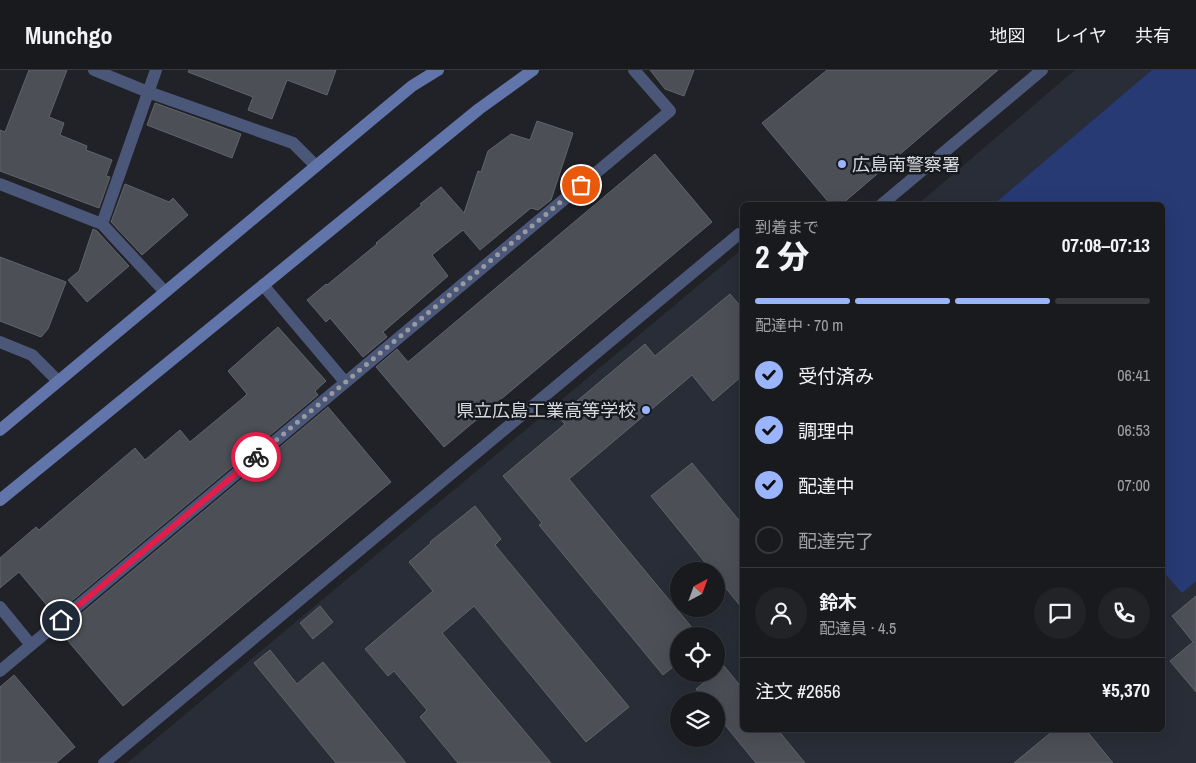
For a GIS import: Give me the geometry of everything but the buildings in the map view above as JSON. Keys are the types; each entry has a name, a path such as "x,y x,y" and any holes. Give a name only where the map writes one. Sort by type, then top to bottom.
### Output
{"street":[{"path":"94,70 148,92 293,144 316,166"},
{"path":"102,224 156,70"},
{"path":"0,430 412,86 438,70"},
{"path":"0,500 479,109 533,70"},
{"path":"0,671 670,111 634,70"},
{"path":"885,202 1042,70"},
{"path":"0,184 102,224 165,292"},
{"path":"104,763 739,234"},
{"path":"263,285 345,382"},
{"path":"0,342 32,355 58,381"},
{"path":"0,607 31,645"}],"shaded area":[{"name":"県立広島工業高等学校","path":"1075,70 1196,70 1196,763 127,763 740,251 740,732 1165,732 1165,202 921,202"},
{"path":"1152,70 1196,70 1196,581 1182,593 1165,573 1165,202 997,202"}],"way so far":[{"path":"256,457 581,185"}],"place":[{"name":"広島南警察署","path":"842,164"},
{"name":"県立広島工業高等学校","path":"646,410"}],"route":[{"path":"61,620 256,457"}]}
